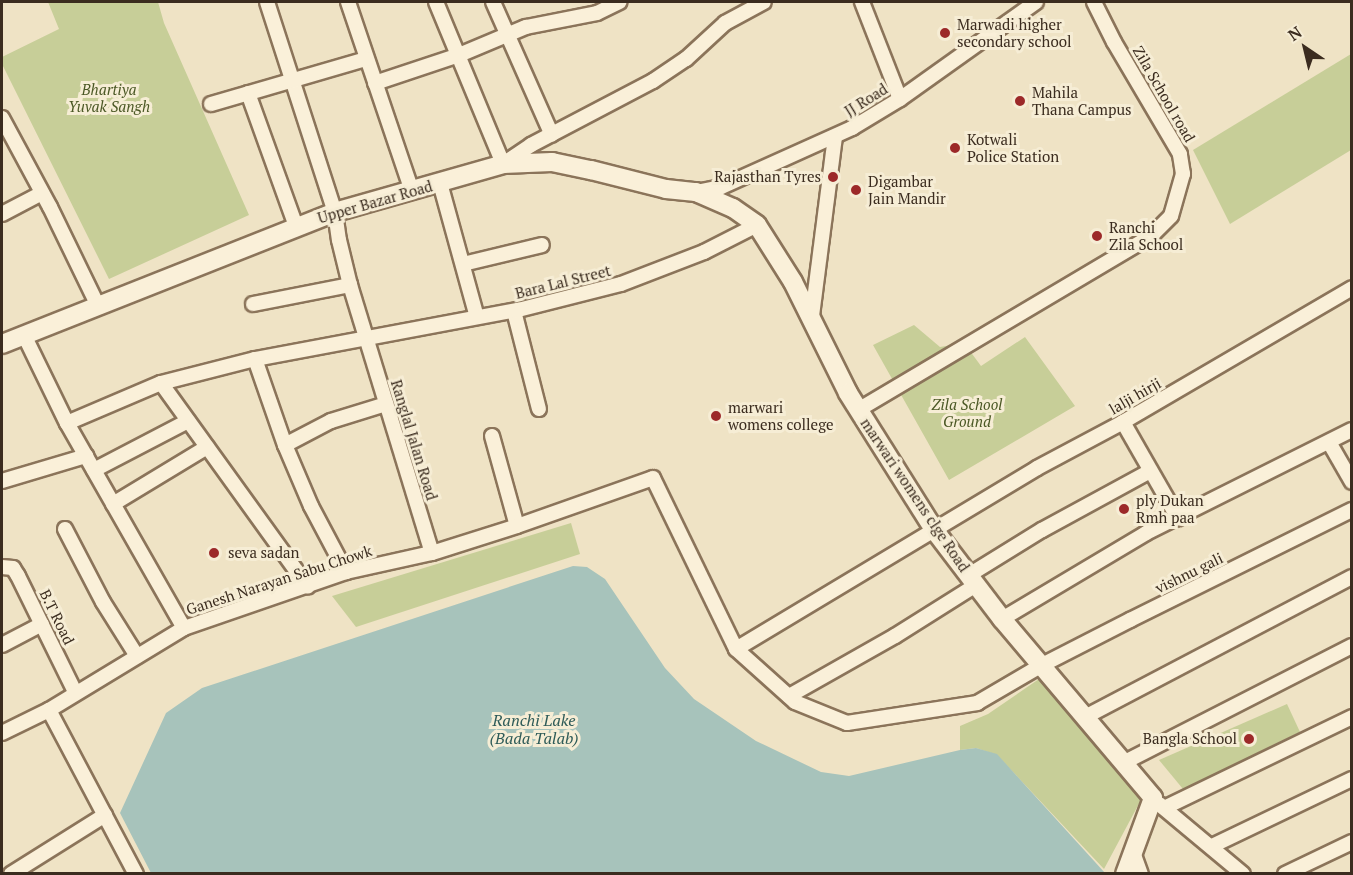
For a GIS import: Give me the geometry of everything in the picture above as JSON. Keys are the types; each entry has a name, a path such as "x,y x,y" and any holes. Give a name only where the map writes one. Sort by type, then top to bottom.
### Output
{"street":[{"name":"Ranglal Jalan Road","path":"267,2 335,212 350,285 432,553"},
{"path":"348,2 412,191"},
{"path":"436,2 503,164 531,145 653,81 686,59 725,23 764,2"},
{"path":"493,2 552,135"},
{"path":"375,83 459,54 526,27 597,13 620,2"},
{"path":"862,2 900,99"},
{"name":"JJ Road","path":"696,192 721,187 835,137 900,99 1036,2"},
{"name":"Zila School road","path":"858,410 1151,236 1171,216 1180,192 1183,164 1180,154 1114,42 1094,2"},
{"path":"211,104 366,59"},
{"path":"248,93 296,226"},
{"path":"2,118 98,306"},
{"path":"812,316 835,137"},
{"name":"Upper Bazar Road","path":"2,344 296,226 335,212 503,164 552,162 666,189 696,192 733,208 757,225"},
{"path":"440,183 477,317"},
{"path":"2,214 42,193"},
{"name":"marwari womens clge Road","path":"757,225 812,316 858,410 935,531 1002,619 1159,803"},
{"name":"Bara Lal Street","path":"67,423 161,383 255,359 514,311 621,284 704,252 757,225"},
{"path":"463,264 542,245"},
{"path":"253,304 350,285"},
{"name":"lalji hirji","path":"736,649 1037,468 1123,422 1352,288"},
{"path":"514,311 539,409"},
{"path":"24,335 67,423 184,628"},
{"path":"255,359 285,445 311,506 346,573"},
{"path":"161,383 308,586"},
{"path":"285,445 331,421 386,404"},
{"path":"94,470 188,421"},
{"path":"1123,422 1178,518"},
{"path":"1002,619 1111,553 1352,430"},
{"path":"492,436 517,526"},
{"path":"1329,442 1351,478"},
{"path":"113,504 207,447"},
{"path":"2,481 86,456"},
{"path":"789,696 895,636 1042,530 1150,471"},
{"name":"Ganesh Narayan Sabu Chowk","path":"2,733 49,710 75,692 184,628 346,573 432,553 517,526 653,478 736,649"},
{"name":"vishnu gali","path":"736,649 795,702 847,723 977,703 1042,665 1352,510"},
{"path":"65,529 103,602 137,656"},
{"name":"B.T Road","path":"2,567 13,568 75,692"},
{"path":"1085,717 1352,577"},
{"path":"2,645 42,624"},
{"path":"1124,763 1352,646"},
{"path":"49,710 136,873"},
{"path":"1125,873 1159,803 1352,717"},
{"path":"1212,846 1352,779"},
{"path":"1159,803 1243,873"},
{"path":"11,873 105,815"},
{"path":"1289,873 1352,842"},
{"path":"1134,855 1141,873"}],"green space":[{"name":"Bhartiya Yuvak Sangh","path":"48,2 158,2 164,23 249,215 109,279 2,64 2,57 59,29"},
{"path":"1351,54 1351,150 1230,224 1193,150"},
{"name":"Zila School Ground","path":"914,325 940,347 964,343 981,366 1025,337 1075,406 949,480 873,345"},
{"path":"571,523 580,554 356,627 332,596"},
{"path":"1039,679 1142,798 1104,869 997,755 976,748 960,750 960,726 988,714"},
{"path":"1287,704 1300,732 1183,789 1159,760"}],"water":[{"name":"Ranchi Lake (Bada Talab)","path":"573,566 587,567 605,579 665,668 694,699 756,741 821,772 849,776 960,750 976,748 997,754 1105,873 151,873 120,813 166,713 202,688"}],"place":[{"name":"Marwadi higher secondary school","path":"945,33"},
{"name":"Mahila Thana Campus","path":"1020,101"},
{"name":"Kotwali Police Station","path":"955,148"},
{"name":"Rajasthan Tyres","path":"833,177"},
{"name":"Digambar Jain Mandir","path":"856,190"},
{"name":"Ranchi Zila School","path":"1097,236"},
{"name":"marwari womens college","path":"716,416"},
{"name":"ply Dukan Rmh paa","path":"1124,509"},
{"name":"seva sadan","path":"214,553"},
{"name":"Bangla School","path":"1249,739"}]}
